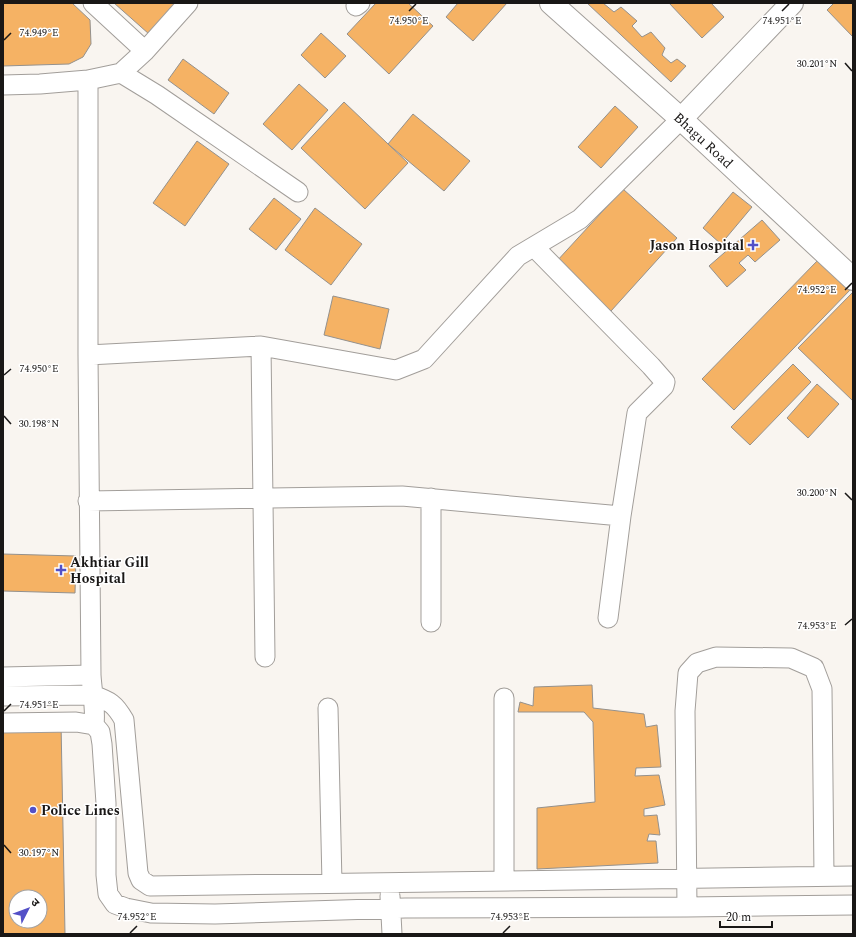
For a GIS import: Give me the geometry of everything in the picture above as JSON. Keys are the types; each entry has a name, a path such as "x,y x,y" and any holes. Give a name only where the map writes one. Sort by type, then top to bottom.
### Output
{"street":[{"path":"93,3 145,51"},
{"path":"3,85 88,80 121,73 145,51 188,3"},
{"name":"Bhagu Road","path":"551,3 681,119 853,279"},
{"path":"88,355 261,346 396,370 424,359 518,256 580,219 681,119 792,3"},
{"path":"121,73 157,94 298,192"},
{"path":"88,80 88,501 91,675 94,725"},
{"path":"534,247 665,382 664,386 637,413 621,516 608,618"},
{"path":"261,346 265,657"},
{"path":"88,501 402,496 621,516"},
{"path":"431,498 431,622"},
{"path":"687,908 685,711 688,673 697,663 716,657 791,658 814,668 822,689 824,876"},
{"path":"3,677 91,675"},
{"path":"3,696 92,696 103,699 117,708 124,720 138,873 141,880 150,886 853,876"},
{"path":"504,698 504,881"},
{"path":"328,708 332,883"},
{"path":"3,723 76,722 94,725 100,732 106,803 106,875 108,894 115,904 126,908 151,913 201,914 391,908 687,908 853,905"},
{"path":"389,882 392,934"}],"building":[{"path":"3,3 72,3 90,20 91,44 83,57 69,64 3,66"},
{"path":"114,3 176,3 149,34"},
{"path":"376,3 408,3 433,26 389,74 347,34"},
{"path":"458,3 507,3 473,41 446,17"},
{"path":"587,3 603,3 614,12 621,7 637,21 632,26 642,37 651,32 665,48 662,55 671,63 677,59 686,66 671,82"},
{"path":"669,3 711,3 724,17 702,38"},
{"path":"834,3 853,3 853,37 827,10"},
{"path":"321,33 346,56 325,78 301,55"},
{"path":"183,59 229,93 214,114 168,80"},
{"path":"299,84 328,110 292,150 263,124"},
{"path":"344,102 408,163 365,209 301,148"},
{"path":"615,106 638,127 601,168 578,147"},
{"path":"413,114 470,161 444,191 388,144"},
{"path":"197,141 229,164 185,226 153,203"},
{"path":"623,189 677,238 611,311 556,262"},
{"path":"733,192 752,207 721,244 703,228"},
{"path":"274,198 301,219 276,250 249,229"},
{"path":"315,208 362,244 331,285 285,250"},
{"path":"762,220 780,240 755,262 748,255 739,263 746,270 727,287 709,266"},
{"path":"819,259 851,289 734,410 702,379"},
{"path":"853,292 853,401 798,348"},
{"path":"333,296 389,309 380,349 324,335"},
{"path":"793,364 811,382 750,445 731,427"},
{"path":"817,384 839,404 808,438 787,418"},
{"path":"3,554 76,556 75,593 3,591"},
{"path":"592,685 593,708 644,714 646,727 657,725 661,767 636,768 635,776 659,775 665,805 644,809 644,816 657,815 660,835 649,834 647,841 656,841 658,863 537,869 537,808 595,802 593,722 584,712 518,712 520,702 533,706 534,687"},
{"name":"Police Lines","path":"61,722 65,934 3,934 3,724"}],"place":[{"name":"Jason Hospital","path":"753,245"},
{"name":"Akhtiar Gill Hospital","path":"61,570"},
{"name":"Police Lines","path":"33,810"}]}
